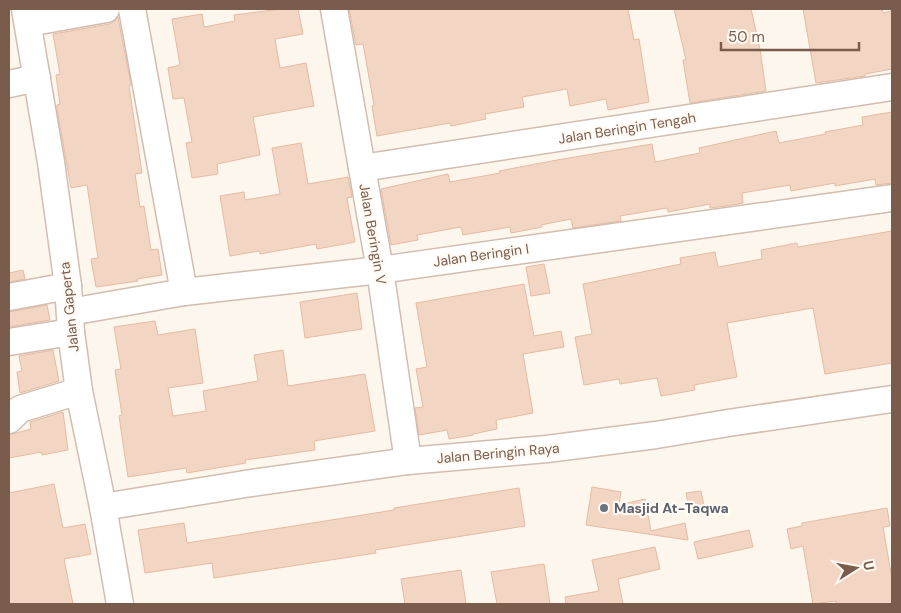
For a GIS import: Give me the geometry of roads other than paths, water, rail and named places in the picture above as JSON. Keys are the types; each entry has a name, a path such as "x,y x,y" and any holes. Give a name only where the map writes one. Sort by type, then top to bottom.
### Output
{"street":[{"path":"26,16 106,9"},
{"path":"132,9 184,292"},
{"name":"Jalan Beringin V","path":"334,9 380,270 408,461"},
{"name":"Jalan Gaperta","path":"26,16 51,162 68,286 79,391 103,507 120,604"},
{"path":"9,84 37,78"},
{"name":"Jalan Beringin Tengah","path":"362,168 892,87"},
{"name":"Jalan Beringin I","path":"9,342 71,322 184,292 380,270 892,198"},
{"path":"9,297 68,286"},
{"path":"9,420 20,409 79,391"},
{"name":"Jalan Beringin Raya","path":"103,507 245,484 408,461 547,449 656,435 892,399"}],"place":[{"name":"Masjid At-Taqwa","path":"604,508"}]}
